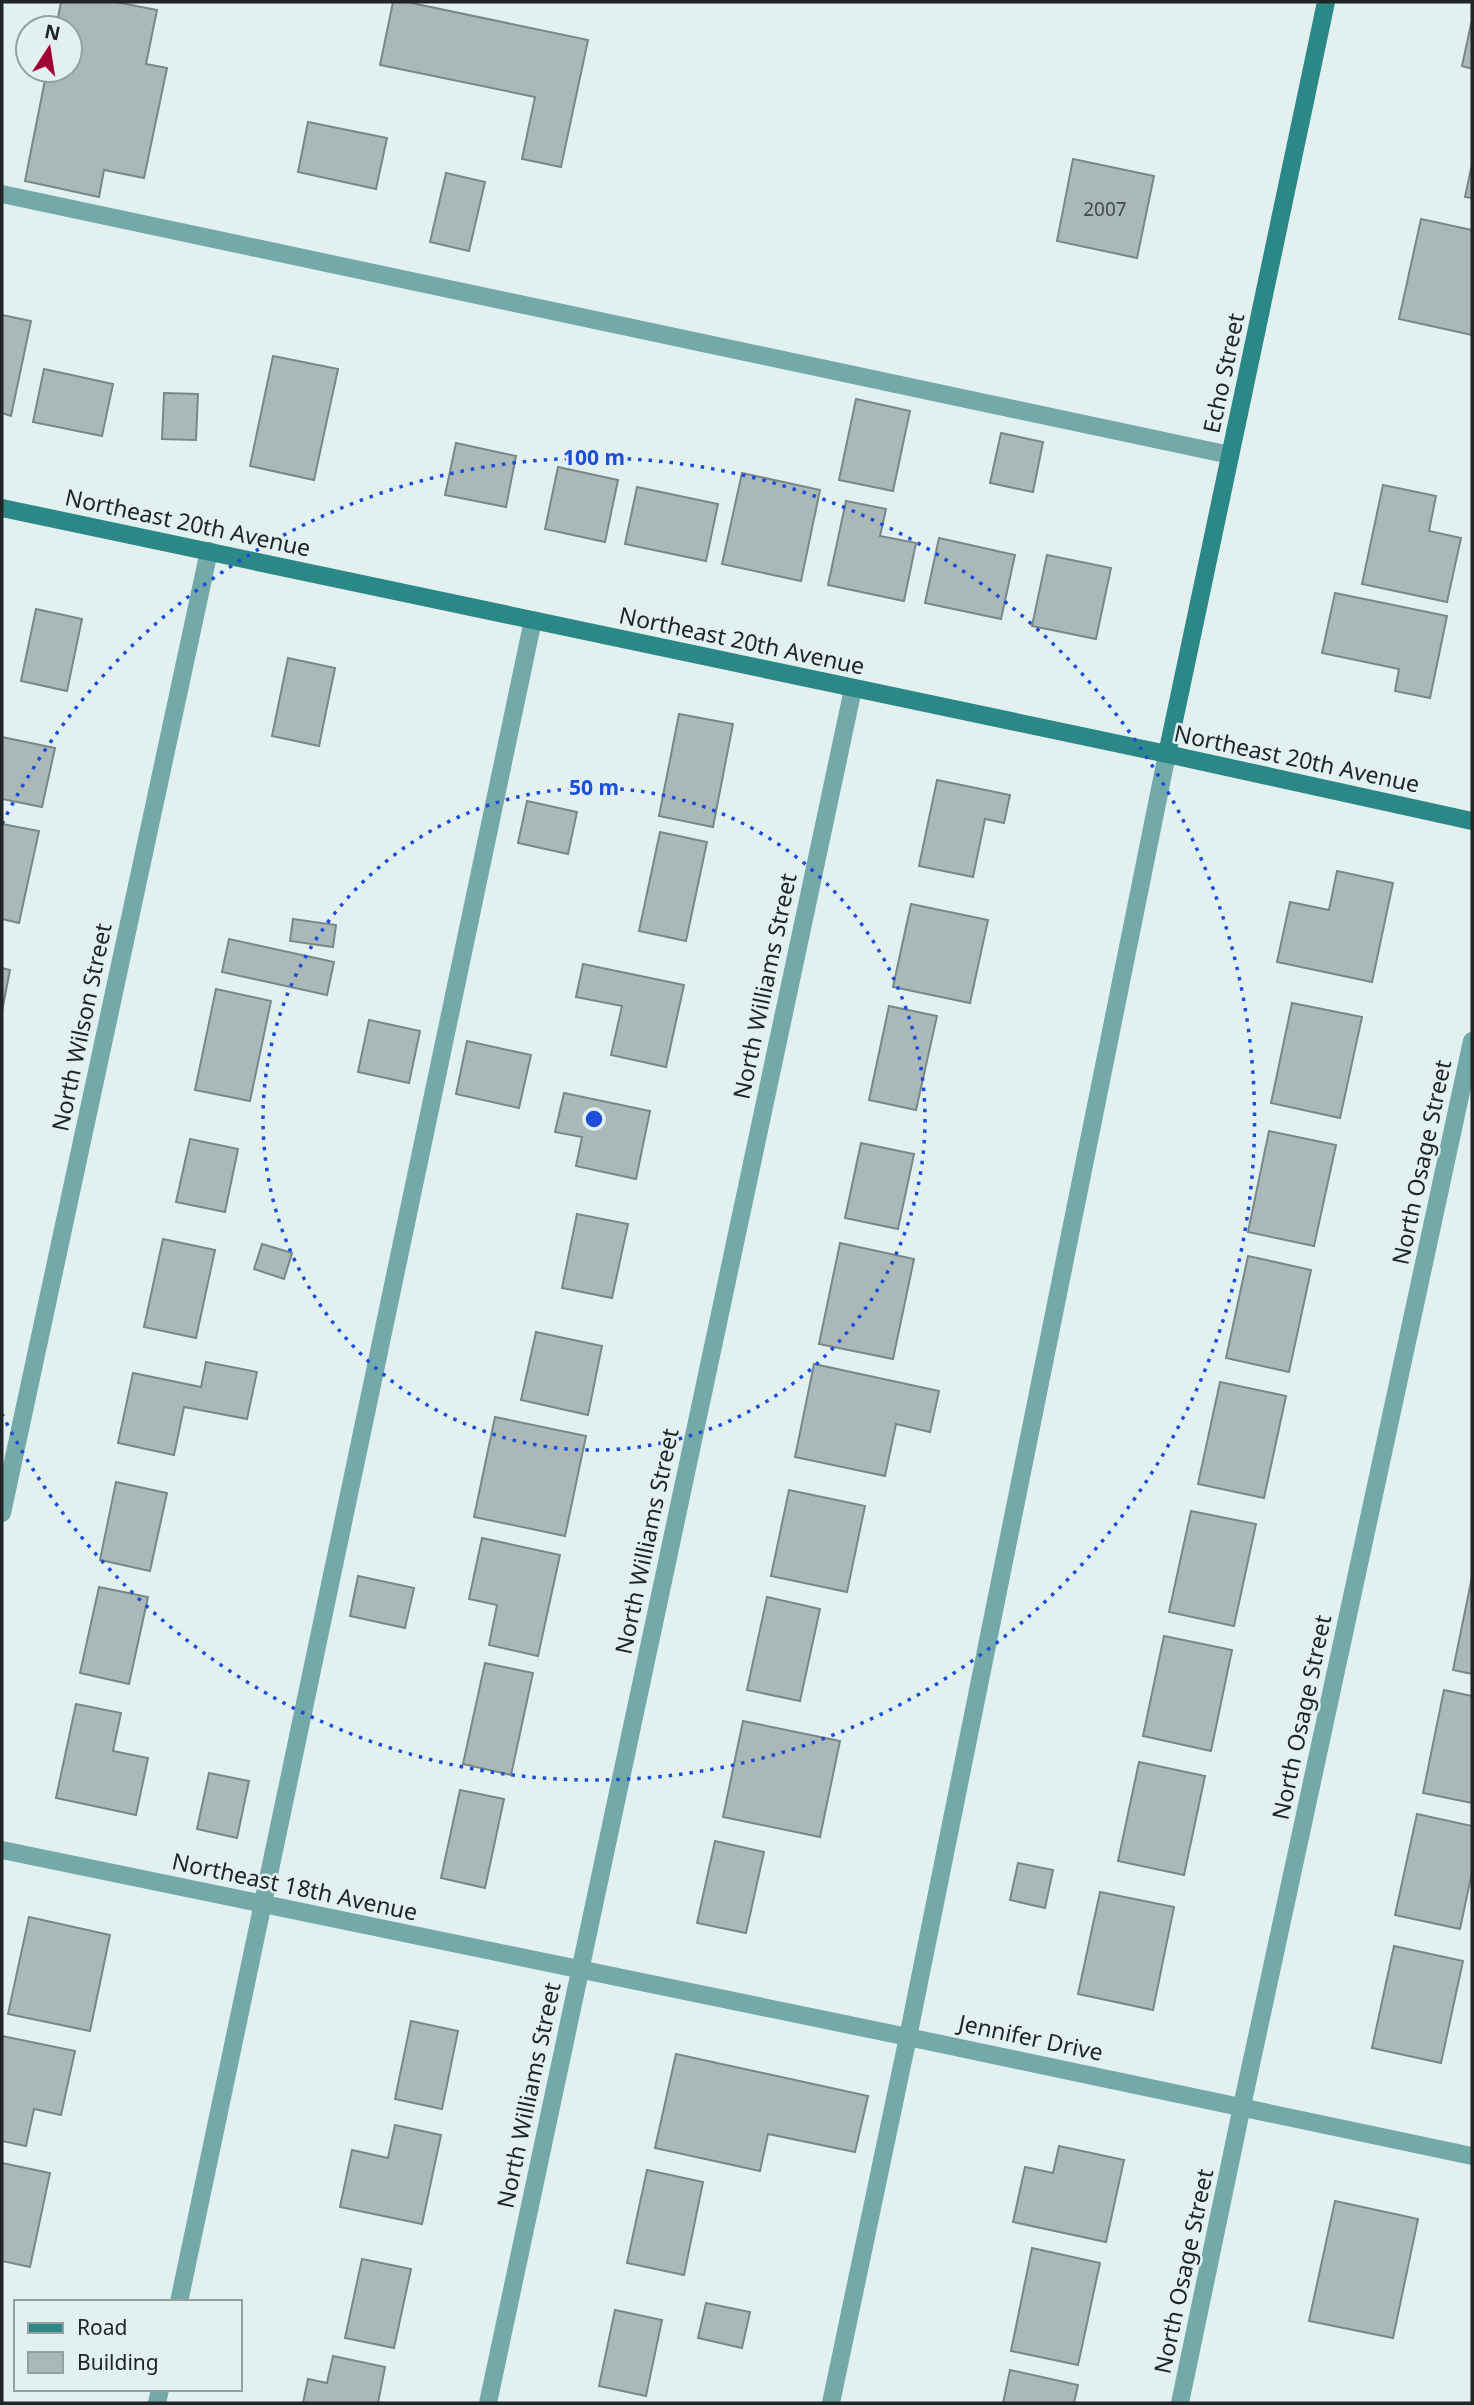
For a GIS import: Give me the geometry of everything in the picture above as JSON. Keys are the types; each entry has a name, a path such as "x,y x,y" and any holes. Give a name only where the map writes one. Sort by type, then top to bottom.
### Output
{"street":[{"name":"Echo Street","path":"1167,754 1326,2"},
{"path":"2,194 1230,455"},
{"name":"Northeast 20th Avenue","path":"2,508 1472,821"},
{"name":"North Wilson Street","path":"2,1513 209,551"},
{"path":"179,2300 533,620"},
{"name":"North Williams Street","path":"488,2403 853,689"},
{"path":"831,2403 908,2037 1167,754"},
{"name":"North Osage Street","path":"1181,2403 1242,2106 1472,1041"},
{"name":"Northeast 18th Avenue","path":"2,1850 579,1969"},
{"name":"Jennifer Drive","path":"579,1969 1472,2156"}],"building":[{"path":"61,2 116,2 157,10 146,64 167,68 144,178 104,170 99,197 25,181 44,84 84,84 84,14 59,14"},
{"path":"393,2 407,2 588,40 561,167 522,159 535,97 380,65"},
{"path":"1472,24 1472,69 1462,66"},
{"path":"308,122 387,138 376,189 298,172"},
{"path":"1073,159 1154,176 1137,258 1057,241"},
{"path":"1472,164 1472,198 1465,197"},
{"path":"446,173 485,182 469,251 430,242"},
{"path":"1421,219 1472,230 1472,335 1399,319"},
{"path":"2,315 31,321 11,416 2,413"},
{"path":"273,356 338,369 314,480 250,466"},
{"path":"44,369 113,384 102,436 33,422"},
{"path":"164,393 198,394 196,440 162,439"},
{"path":"856,399 910,411 893,491 839,480"},
{"path":"1001,433 1043,442 1033,492 990,483"},
{"path":"456,443 516,456 506,507 445,495"},
{"path":"558,467 618,480 605,542 545,529"},
{"path":"742,473 820,490 801,581 722,564"},
{"path":"1383,485 1436,496 1429,531 1461,538 1447,602 1362,584"},
{"path":"637,487 718,504 706,561 625,544"},
{"path":"846,501 886,509 880,536 916,543 904,601 828,585"},
{"path":"939,538 1015,555 1001,619 925,603"},
{"path":"1047,555 1111,568 1096,639 1032,626"},
{"path":"1335,593 1447,616 1430,698 1395,691 1399,669 1322,653"},
{"path":"36,609 82,619 67,691 21,681"},
{"path":"288,658 335,668 319,746 272,736"},
{"path":"679,714 733,724 713,827 659,816"},
{"path":"2,737 55,748 42,807 2,799"},
{"path":"937,780 1010,795 1004,823 985,819 973,877 919,866"},
{"path":"527,801 577,812 568,854 518,843"},
{"path":"2,824 39,831 19,923 2,919"},
{"path":"660,832 707,842 686,941 639,931"},
{"path":"1337,871 1393,883 1372,982 1277,962 1290,902 1329,910"},
{"path":"911,904 988,920 970,1003 893,987"},
{"path":"293,919 336,925 333,947 290,941"},
{"path":"229,939 334,962 327,995 222,972"},
{"path":"583,964 684,985 666,1067 611,1055 622,1006 576,997"},
{"path":"2,968 10,970 2,1011"},
{"path":"216,989 271,1001 250,1101 195,1090"},
{"path":"1292,1003 1362,1017 1340,1118 1271,1103"},
{"path":"889,1006 937,1016 916,1110 869,1100"},
{"path":"369,1020 420,1031 409,1083 358,1072"},
{"path":"467,1041 531,1055 519,1108 456,1094"},
{"path":"564,1093 650,1111 636,1179 576,1166 582,1137 555,1132"},
{"path":"1269,1131 1336,1145 1314,1246 1248,1232"},
{"path":"190,1139 238,1149 225,1212 176,1202"},
{"path":"861,1143 914,1154 898,1229 845,1218"},
{"path":"577,1214 628,1224 612,1298 562,1288"},
{"path":"163,1239 215,1250 196,1338 144,1327"},
{"path":"840,1243 914,1259 893,1359 819,1344"},
{"path":"262,1244 292,1253 284,1279 254,1269"},
{"path":"1248,1256 1311,1270 1289,1372 1226,1358"},
{"path":"536,1332 602,1346 588,1415 521,1400"},
{"path":"206,1362 257,1372 247,1419 184,1407 174,1455 118,1443 133,1373 201,1387"},
{"path":"814,1364 939,1391 930,1432 896,1424 885,1476 795,1457"},
{"path":"1220,1382 1286,1396 1264,1498 1198,1484"},
{"path":"495,1417 586,1436 565,1536 474,1517"},
{"path":"116,1482 167,1493 150,1571 100,1560"},
{"path":"789,1490 865,1506 847,1592 771,1576"},
{"path":"1191,1511 1256,1524 1234,1626 1169,1612"},
{"path":"482,1538 560,1555 538,1656 489,1645 497,1605 469,1599"},
{"path":"358,1576 414,1588 405,1628 350,1616"},
{"path":"1472,1577 1472,1674 1453,1670"},
{"path":"99,1587 148,1597 129,1684 80,1673"},
{"path":"767,1597 820,1609 800,1701 747,1690"},
{"path":"1164,1636 1232,1650 1211,1751 1143,1736"},
{"path":"485,1663 533,1673 511,1775 463,1764"},
{"path":"1444,1690 1472,1696 1472,1803 1423,1793"},
{"path":"76,1704 121,1713 113,1751 148,1758 136,1815 56,1798"},
{"path":"743,1721 840,1741 820,1837 723,1817"},
{"path":"1139,1762 1205,1776 1184,1875 1118,1861"},
{"path":"209,1773 249,1781 237,1838 197,1829"},
{"path":"460,1790 504,1799 485,1888 441,1878"},
{"path":"1417,1814 1472,1826 1472,1872 1460,1929 1395,1915"},
{"path":"715,1841 764,1852 746,1933 697,1923"},
{"path":"1018,1863 1053,1870 1045,1908 1010,1900"},
{"path":"1100,1892 1174,1907 1153,2010 1078,1994"},
{"path":"29,1917 110,1935 90,2031 8,2014"},
{"path":"1394,1946 1463,1961 1441,2063 1372,2048"},
{"path":"411,2021 458,2031 442,2109 395,2099"},
{"path":"2,2036 75,2051 61,2115 34,2109 26,2146 2,2141"},
{"path":"676,2054 868,2096 855,2152 768,2134 760,2171 655,2148"},
{"path":"395,2125 441,2135 422,2224 340,2207 352,2150 388,2158"},
{"path":"1059,2146 1124,2160 1106,2242 1013,2222 1025,2167 1053,2173"},
{"path":"2,2163 50,2173 30,2267 2,2261"},
{"path":"647,2170 703,2182 684,2275 627,2263"},
{"path":"1335,2201 1418,2219 1393,2338 1309,2321"},
{"path":"1032,2248 1100,2263 1078,2365 1011,2351"},
{"path":"362,2259 411,2269 394,2348 345,2338"},
{"path":"706,2303 750,2312 742,2348 698,2338"},
{"path":"615,2310 662,2320 646,2396 599,2386"},
{"path":"333,2356 385,2367 378,2403 303,2403 308,2379 327,2383"},
{"path":"1010,2370 1078,2385 1074,2403 1003,2403"}]}
